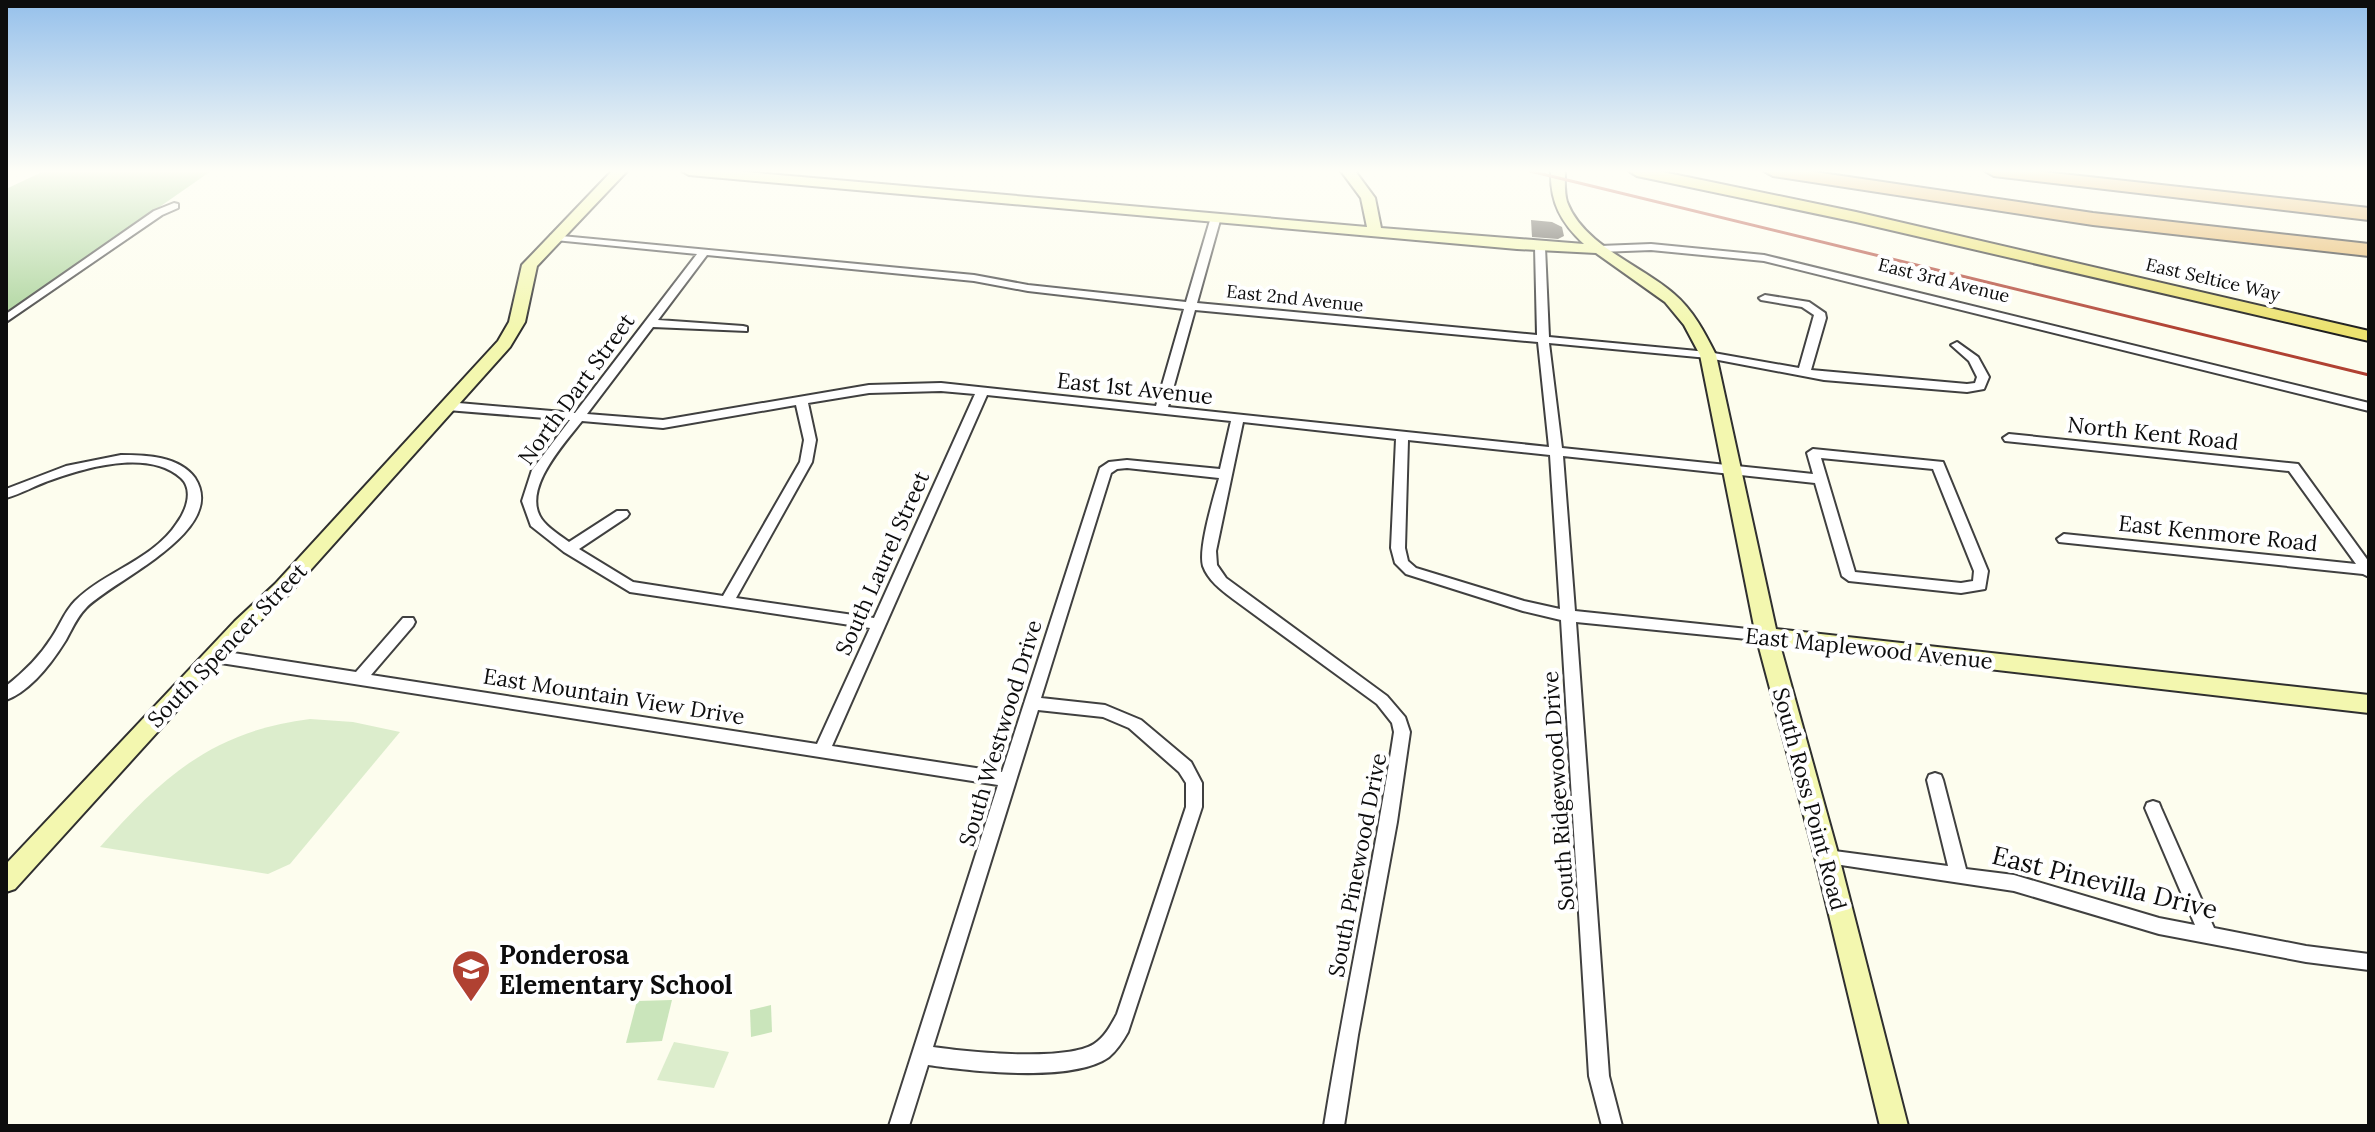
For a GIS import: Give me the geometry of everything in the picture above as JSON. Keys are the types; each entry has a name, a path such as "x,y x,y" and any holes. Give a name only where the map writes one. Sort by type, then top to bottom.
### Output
{"highway":[{"path":"2136,224 2369,250"},
{"path":"2208,224 2369,243"}],"main road":[{"name":"East Seltice Way","path":"1881,224 2369,336"}],"street":[{"path":"6,319 142,224"},
{"name":"South Spencer Street","path":"6,881 214,656 282,589 517,326 523,310 527,273 535,258 568,224"},
{"path":"1161,411 1214,224"},
{"name":"East 3rd Avenue","path":"1299,224 1540,247 1651,247 1764,258 2369,407"},
{"path":"1374,224 1374,230"},
{"name":"South Ross Point Road","path":"1575,224 1600,249 1672,300 1693,324 1708,355 1767,636 1827,857 1894,1126"},
{"name":"East 2nd Avenue","path":"555,237 974,278 1028,288 1191,305 1708,355 1804,372 1967,388 1980,386 1983,377 1974,359 1957,345"},
{"name":"South Ridgewood Drive","path":"1540,247 1543,339 1568,616 1599,1076 1612,1126"},
{"name":"North Dart Street","path":"704,252 538,470 529,501 536,523 569,549 630,587 879,624"},
{"path":"1765,298 1805,304 1819,313 1804,372"},
{"path":"649,323 743,329"},
{"name":"East 1st Avenue","path":"447,406 574,419 663,424 896,387 982,392 1820,479"},
{"name":"South Laurel Street","path":"822,751 982,392"},
{"path":"726,603 806,462 810,440 801,400"},
{"name":"South Pinewood Drive","path":"1238,419 1209,551 1210,568 1230,589 1382,700 1399,721 1402,732 1389,822 1348,1035 1334,1126"},
{"name":"East Maplewood Avenue","path":"1402,436 1399,556 1411,571 1523,606 1568,616 2369,704"},
{"name":"North Kent Road","path":"2009,438 2293,467 2368,571"},
{"path":"1813,453 1938,465 1981,571 1980,585 1961,588 1849,576 1820,479 1813,453"},
{"path":"6,494 38,479 77,467 137,459 166,464 182,473 190,481 194,496 188,517 170,540 151,557 80,605 51,652 6,694"},
{"name":"South Westwood Drive","path":"899,1126 1105,471 1114,465 1127,464 1225,474"},
{"path":"569,549 622,514"},
{"name":"East Kenmore Road","path":"2064,539 2368,571"},
{"path":"359,679 408,622"},
{"name":"East Mountain View Drive","path":"214,656 1008,780"},
{"path":"922,1055 950,1060 1061,1062 1081,1060 1104,1049 1126,1014 1194,807 1194,783 1185,767 1135,724 1105,711 1032,703"},
{"path":"1935,780 1958,873"},
{"path":"2153,808 2209,937"},
{"name":"East Pinevilla Drive","path":"1827,857 1958,873 2055,893 2146,922 2209,937 2369,962"}],"green space":[{"path":"6,224 135,224 6,314"},
{"path":"310,719 353,722 400,732 290,864 268,874 100,847 146,799 192,761 245,734"},
{"path":"672,1000 662,1041 626,1043 637,1001"},
{"path":"771,1005 772,1032 751,1037 750,1010"},
{"path":"674,1042 729,1052 714,1088 657,1080"}],"building":[{"path":"1531,224 1556,224 1562,227 1564,236 1558,239 1532,237"}],"railway":[{"path":"1747,224 2369,375"}],"place":[{"name":"Ponderosa Elementary School","path":"471,1003"}]}
